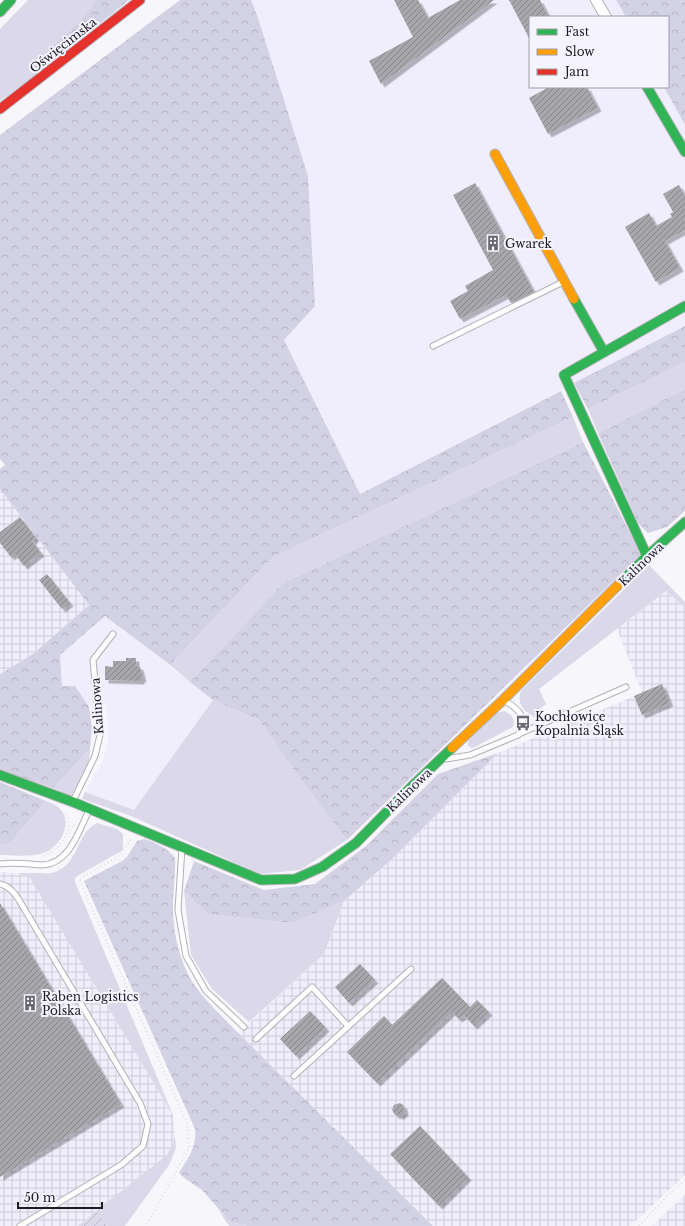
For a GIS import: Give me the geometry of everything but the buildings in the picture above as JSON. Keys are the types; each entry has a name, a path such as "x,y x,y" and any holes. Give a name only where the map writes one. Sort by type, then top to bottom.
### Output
{"main road":[{"path":"0,12 11,0"},
{"name":"Oświęcimska","path":"0,109 140,0"},
{"path":"648,88 685,152"},
{"path":"495,154 604,352"},
{"path":"647,556 564,375 685,306"},
{"name":"Kalinowa","path":"0,775 90,809 261,880 295,879 322,868 356,843 412,786 503,700 647,556 685,522"}],"street":[{"path":"596,0 605,16"}],"lane":[{"path":"433,346 564,281"},
{"name":"Kalinowa","path":"72,802 95,756 100,735 93,660 113,634"},
{"path":"441,759 470,755 626,687"},
{"path":"503,700 521,714 523,723 522,729 518,734"},
{"path":"0,864 43,865 61,859 72,845 90,809"},
{"path":"182,847 178,910 186,956 206,991 244,1027"},
{"path":"0,884 12,890 19,900 140,1103 148,1124 143,1146 121,1165 20,1226"},
{"path":"294,1076 411,969"},
{"path":"256,1038 312,986 348,1026"}],"path":[{"path":"39,857 52,852 59,846 66,836 69,828 69,821 67,814 64,811"},
{"path":"136,828 132,838 116,858 79,879 186,1124 189,1148 146,1226"},
{"path":"639,1226 668,1195 685,1180"}],"shaded area":[{"path":"28,0 96,0 83,20 44,53 38,73 0,101 0,29"},
{"path":"251,0 616,0 625,16 529,16 529,88 665,88 685,125 685,326 360,494 284,339 315,305 258,18"},
{"path":"685,362 685,389 598,433 588,409"},
{"path":"573,417 583,442 283,583 190,682 170,665 273,557"},
{"path":"0,489 89,605 33,654 0,674"},
{"path":"649,565 685,602 685,608 666,591 539,689 546,704 536,712 537,718 525,711 520,700 521,691"},
{"path":"666,591 685,608 685,1175 630,1226 433,1226 238,1033 324,954 344,901 393,858 498,753 642,693 617,629"},
{"path":"105,616 213,700 134,811 85,792 103,761 108,741 107,705 97,704 89,707 75,686 62,686 60,655"},
{"path":"213,700 259,720 299,777 347,840 300,870 260,874 131,816 82,799 85,792 134,810"},
{"path":"504,711 512,717 514,722 513,727 475,747 472,748 468,746 468,741 496,713"},
{"path":"90,749 87,767 71,796 53,788"},
{"path":"46,801 60,809 65,818 65,830 59,841 51,849 41,854 23,856 0,855 0,845 10,843"},
{"path":"97,823 117,829 123,834 123,850 79,875 75,878 75,882 173,1115 30,878 17,873 51,873 60,870 72,858 84,834"},
{"path":"0,872 16,873 30,877 173,1115 175,1136 166,1157 78,1226 0,1226"},
{"path":"184,891 208,914 292,923 344,901 324,954 249,1022 212,989 191,955"},
{"path":"175,1136 176,1148 169,1165 125,1226 108,1226 96,1211 167,1155"},
{"path":"685,1195 685,1226 652,1226"},
{"path":"217,1208 230,1220 247,1226 229,1226"},
{"path":"96,1211 108,1226 78,1226"}],"green space":[{"path":"96,0 129,0 38,73 35,66 37,60 84,17"},
{"path":"180,0 251,0 258,18 308,176 315,306 284,340 360,494 561,391 573,417 273,557 170,665 105,616 60,655 62,686 75,686 89,707 92,727 90,749 53,788 0,770 0,674 33,654 89,605 0,489 0,469 5,465 0,459 0,135"},
{"path":"616,0 685,0 685,125 665,88 669,88 669,16 625,16"},
{"path":"685,326 685,362 588,409 574,383"},
{"path":"685,389 685,511 667,527 648,533 638,523 598,433"},
{"path":"583,442 641,554 347,840 299,777 259,720 213,700 190,682 283,583"},
{"path":"498,753 393,858 344,901 292,923 208,914 184,891 194,861 264,890 315,884 366,846 438,774"},
{"path":"0,782 46,801 10,843 0,845"},
{"path":"144,839 166,849 175,858 173,906 174,927 178,949 190,978 196,987 238,1033 433,1226 247,1226 232,1222 202,1190 179,1173 189,1157 193,1147 195,1141 195,1129 84,881 122,861 127,857 137,841"}],"traffic: fast":[{"path":"0,12 11,0"},
{"path":"648,88 685,152"},
{"path":"574,299 604,352"},
{"path":"647,556 564,375 685,306"},
{"path":"620,583 647,556 685,522"},
{"path":"0,775 73,802 261,880 295,879 322,867 356,843 452,748"}],"traffic: slow":[{"path":"495,154 574,299"},
{"path":"452,748 503,700 620,583"}],"traffic: jam":[{"path":"0,109 140,0"}],"place":[{"name":"Gwarek","path":"493,243"},
{"name":"Kochłowice Kopalnia Śląsk","path":"523,723"},
{"name":"Raben Logistics Polska","path":"30,1003"}]}
